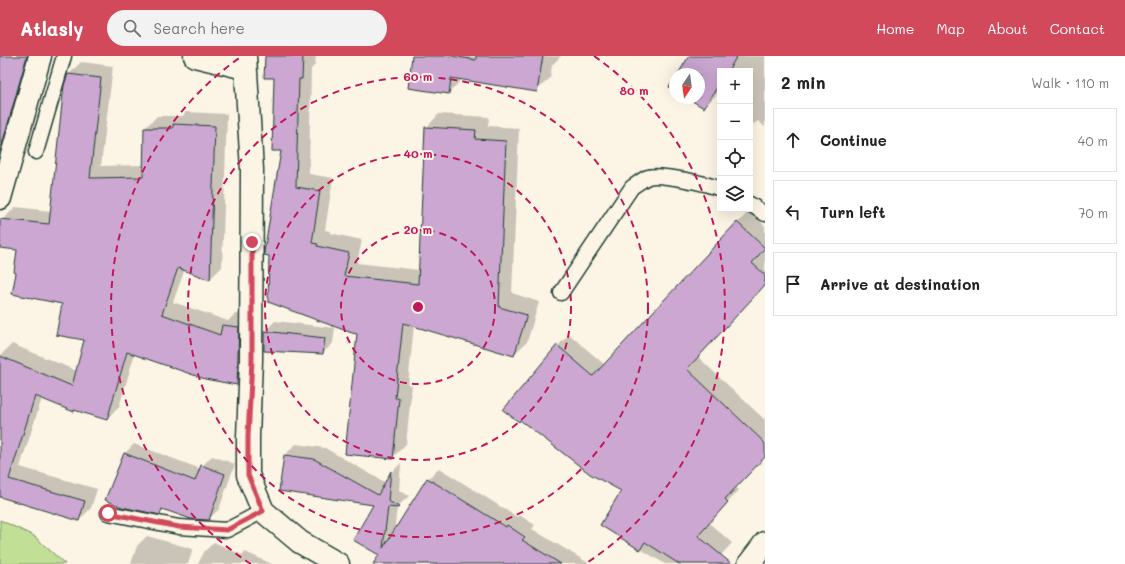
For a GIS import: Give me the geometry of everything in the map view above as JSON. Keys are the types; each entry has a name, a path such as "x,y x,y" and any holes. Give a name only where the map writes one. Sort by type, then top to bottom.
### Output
{"street":[{"path":"0,198 40,56"},
{"path":"195,56 245,62 252,170 252,360 248,437 248,475 263,511 300,542 338,564"},
{"path":"749,564 765,543"}],"lane":[{"path":"36,152 64,56"},
{"path":"561,293 632,187 649,176 677,178 710,184 717,188"},
{"path":"753,206 765,214"},
{"path":"108,513 179,527 227,530 263,511"}],"green space":[{"path":"0,520 34,536 65,564 0,564"}],"building":[{"path":"0,56 27,56 0,152"},
{"path":"265,56 303,56 302,79 299,79 296,187 320,191 312,243 318,244 317,246 349,253 344,276 418,284 425,127 476,130 475,139 506,141 499,307 527,315 514,356 403,323 395,398 399,398 393,459 345,454 357,334 268,302 269,256 264,255 264,252 281,151 272,151 274,78 264,78"},
{"path":"412,56 452,56 476,60 476,56 543,56 537,92 451,78 449,94 408,88"},
{"path":"689,56 737,56 730,68 717,68 717,88 704,108 697,104 705,104 705,68 682,68"},
{"path":"68,74 101,78 90,178 143,177 144,128 173,128 173,124 215,126 210,280 178,268 162,314 220,335 222,325 239,327 237,385 205,379 127,352 107,420 74,410 74,412 35,396 9,479 85,501 79,521 0,497 0,356 72,386 84,340 56,335 62,304 12,294 16,273 14,272 17,250 0,248 0,219 49,224 64,85"},
{"path":"737,222 765,248 752,263 765,275 765,285 687,369 765,443 765,457 725,499 728,502 698,536 732,564 679,564 645,542 640,550 600,525 621,491 590,474 520,420 519,422 503,410 557,345 593,376"},
{"path":"264,331 325,338 323,354 264,351"},
{"path":"124,453 195,481 201,465 225,474 209,520 191,519 162,509 160,515 122,507 105,500"},
{"path":"284,455 314,459 378,495 391,471 388,501 399,507 388,507 383,548 427,478 506,527 507,525 525,537 522,540 561,564 373,564 379,555 353,540 373,505 279,491"}],"route":[{"path":"108,513 179,527 227,530 263,511 248,475 248,437 252,360 252,242"}]}
